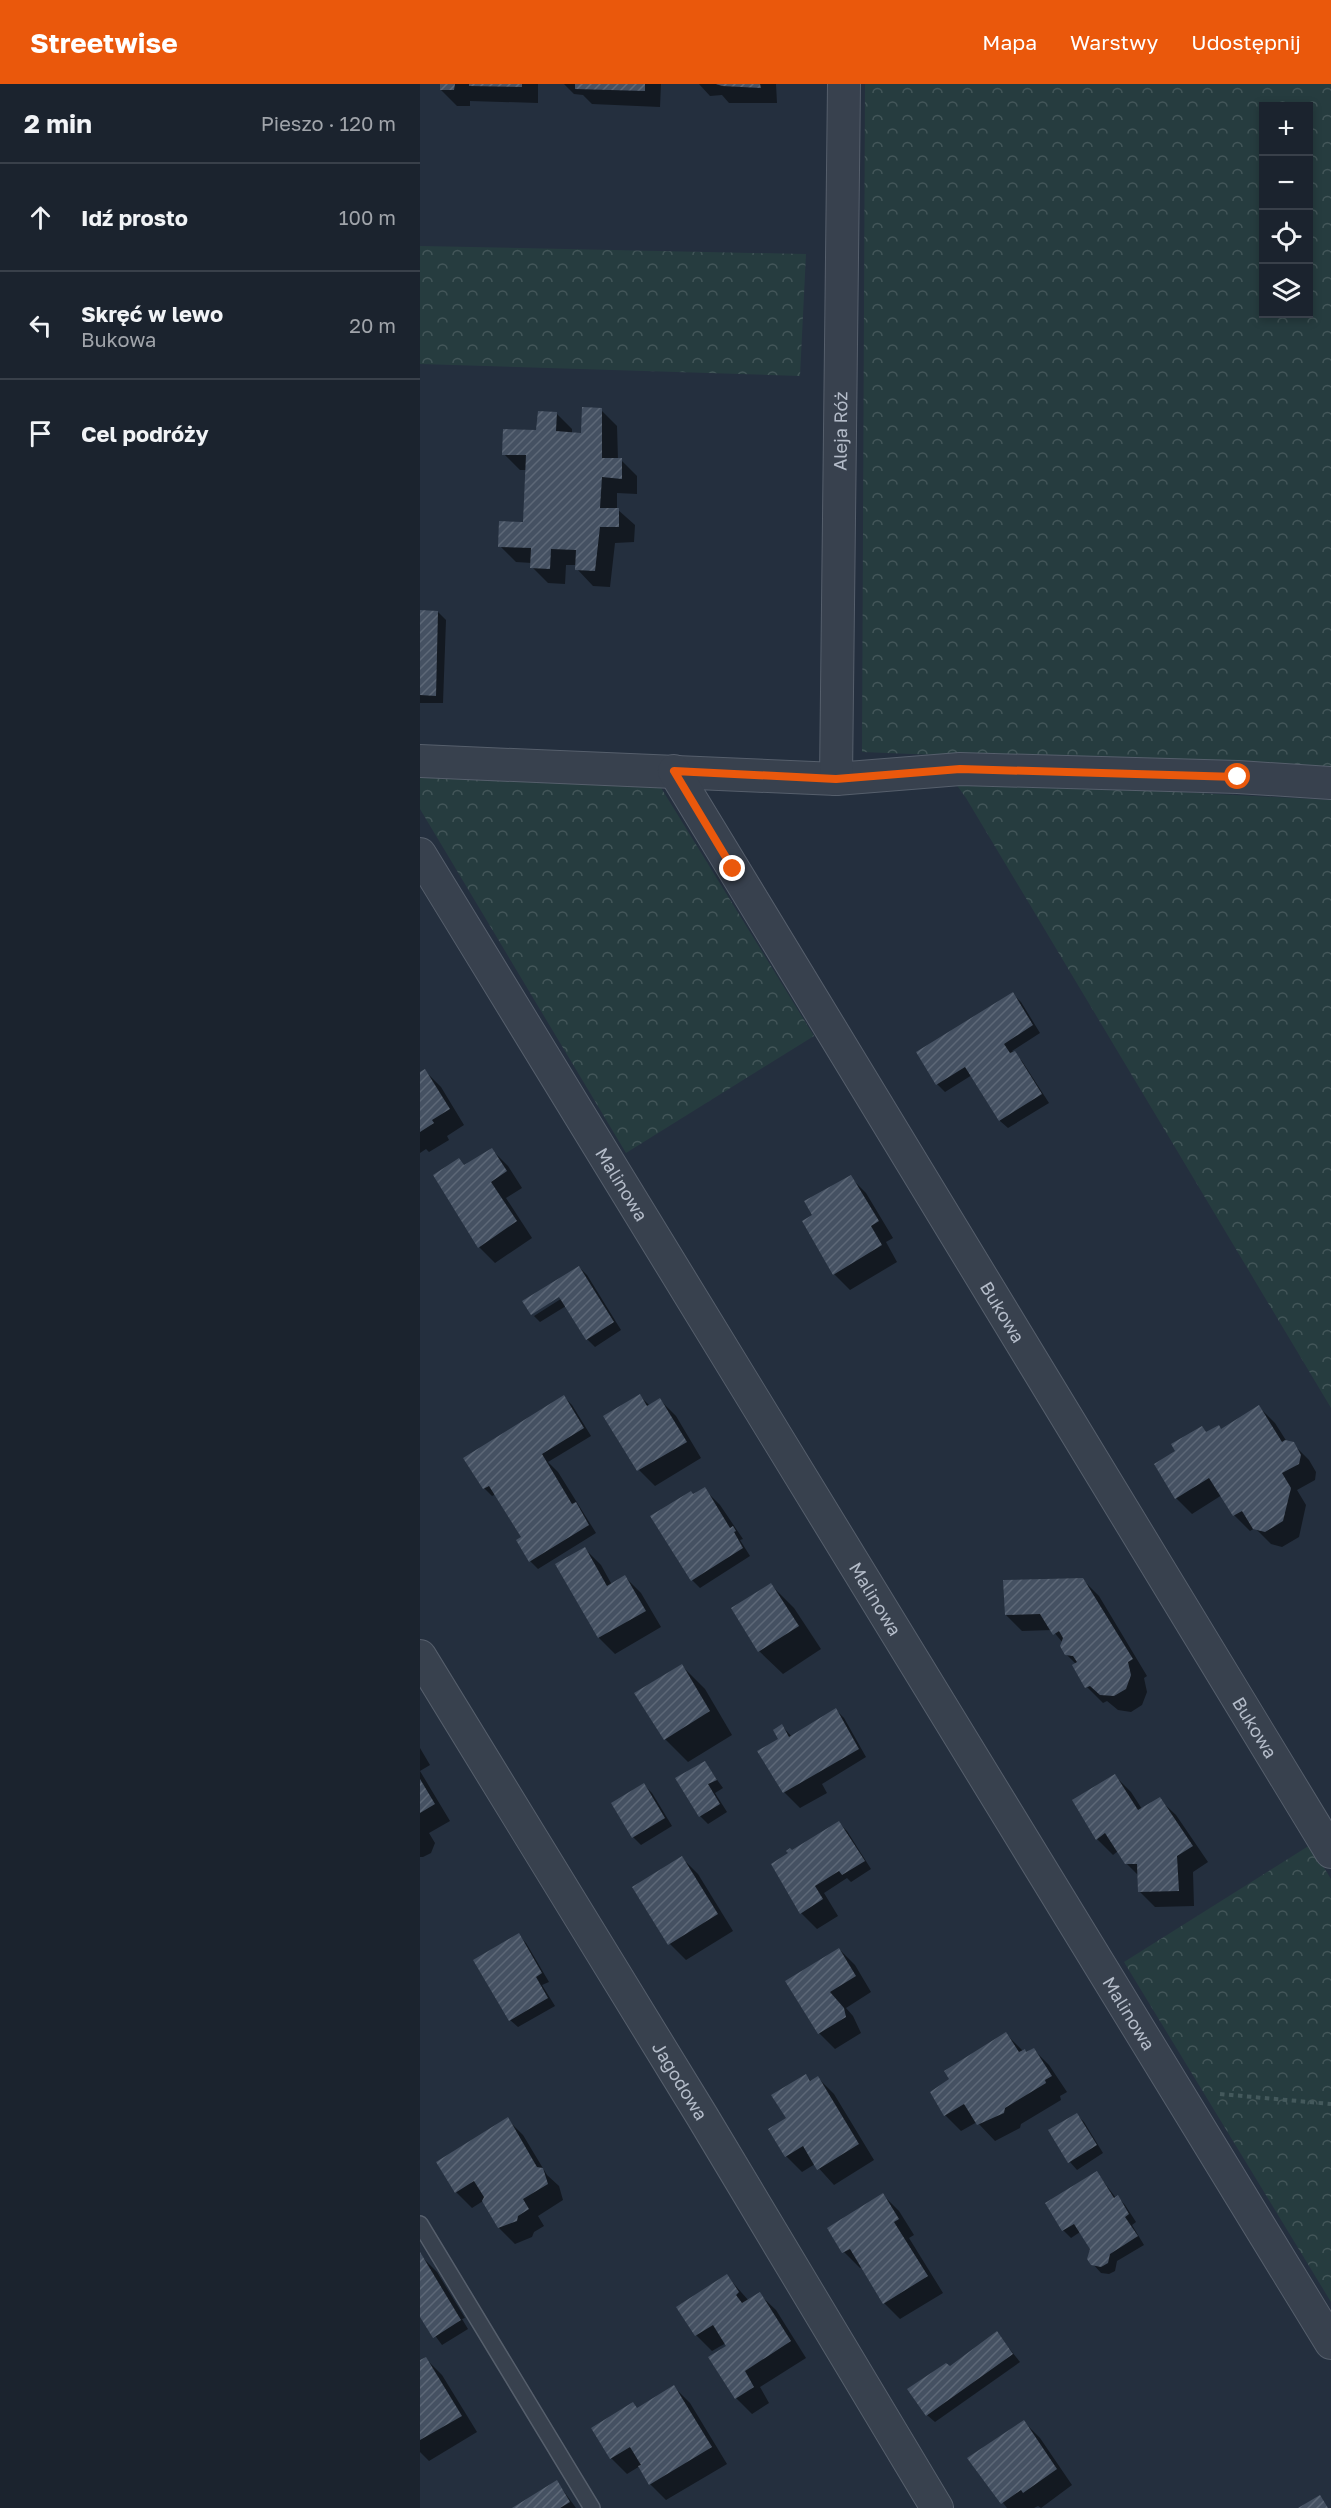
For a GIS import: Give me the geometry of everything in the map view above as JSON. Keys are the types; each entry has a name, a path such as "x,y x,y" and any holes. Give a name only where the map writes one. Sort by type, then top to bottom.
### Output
{"street":[{"name":"Aleja Róż","path":"836,779 844,84"},
{"path":"420,761 836,779 960,769 1238,777 1331,783"},
{"name":"Bukowa","path":"674,771 1331,1852"},
{"name":"Malinowa","path":"420,854 1331,2343"},
{"name":"Jagodowa","path":"420,1656 696,2106 937,2508"}],"lane":[{"path":"420,2224 592,2508"}],"path":[{"path":"1177,2090 1331,2104"}],"green space":[{"path":"865,84 1331,84 1331,771 862,752"},
{"path":"420,246 806,254 800,376 420,364"},
{"path":"420,773 655,778 814,1036 626,1153 420,809"},
{"path":"953,780 1331,800 1331,1408 966,798"},
{"path":"1310,1845 1331,1879 1331,2302 1124,1962"}],"building":[{"path":"440,84 455,84 454,90 440,90"},
{"path":"469,84 522,84 522,87 469,86"},
{"path":"575,84 645,84 645,91 575,89"},
{"path":"716,84 760,84 761,88 722,86"},
{"path":"582,407 602,408 602,458 622,458 622,479 602,477 600,508 619,508 619,527 600,527 595,571 575,570 576,550 551,549 550,569 530,568 531,548 498,547 499,521 523,522 526,455 502,455 503,429 536,430 538,411 557,412 556,431 581,433"},
{"path":"420,610 438,611 436,696 420,695"},
{"path":"1013,992 1033,1025 1004,1044 1010,1053 1015,1051 1042,1094 999,1121 965,1067 936,1085 916,1052"},
{"path":"425,1069 450,1109 432,1120 434,1123 420,1132 420,1072"},
{"path":"492,1148 507,1171 491,1182 517,1221 478,1248 433,1175 459,1158 464,1165"},
{"path":"851,1175 879,1221 871,1226 882,1245 833,1275 802,1221 812,1215 804,1201"},
{"path":"579,1266 614,1322 586,1340 559,1297 531,1315 522,1301"},
{"path":"640,1394 647,1406 660,1398 687,1442 637,1471 603,1416"},
{"path":"564,1395 584,1428 542,1454 572,1504 576,1502 589,1525 529,1562 516,1540 521,1537 489,1486 483,1489 463,1458"},
{"path":"1259,1405 1282,1442 1285,1440 1294,1442 1301,1455 1299,1464 1282,1473 1291,1488 1283,1521 1265,1532 1253,1529 1242,1511 1233,1516 1209,1478 1175,1499 1154,1464 1175,1451 1171,1444 1202,1426 1206,1432 1219,1425 1221,1429"},
{"path":"705,1487 730,1528 733,1526 743,1548 691,1581 650,1516 691,1491 693,1494"},
{"path":"585,1547 607,1586 625,1575 646,1611 598,1638 555,1564"},
{"path":"1083,1578 1133,1659 1128,1662 1131,1675 1126,1689 1114,1696 1100,1695 1090,1686 1085,1688 1072,1665 1077,1662 1073,1656 1065,1655 1060,1646 1063,1638 1059,1631 1053,1635 1040,1614 1005,1615 1003,1580"},
{"path":"771,1583 799,1626 758,1652 731,1608"},
{"path":"682,1664 710,1711 664,1740 634,1693"},
{"path":"836,1708 859,1749 783,1793 757,1751 778,1739 773,1730 782,1724 789,1737"},
{"path":"705,1761 717,1780 708,1784 720,1804 699,1817 675,1778"},
{"path":"1115,1774 1138,1810 1160,1797 1193,1846 1177,1856 1179,1891 1138,1892 1137,1864 1125,1864 1105,1833 1096,1840 1072,1800"},
{"path":"420,1779 435,1804 420,1813"},
{"path":"644,1783 665,1818 632,1838 611,1803"},
{"path":"839,1821 865,1861 842,1875 839,1871 815,1886 823,1899 800,1914 771,1864 788,1853 786,1851 790,1848 792,1850"},
{"path":"682,1856 718,1914 668,1945 632,1887"},
{"path":"519,1933 542,1973 536,1977 548,1998 509,2021 473,1960"},
{"path":"839,1948 856,1976 830,1992 844,2008 846,2017 818,2034 785,1981"},
{"path":"1006,2032 1019,2052 1025,2049 1026,2052 1034,2048 1052,2076 1045,2080 1046,2083 1005,2108 1004,2113 977,2125 964,2104 944,2116 930,2092 949,2079 944,2071"},
{"path":"806,2074 810,2081 818,2076 859,2144 817,2170 803,2146 785,2157 768,2129 786,2118 771,2095"},
{"path":"1077,2113 1097,2145 1068,2163 1048,2130"},
{"path":"508,2117 537,2167 543,2168 548,2184 523,2199 529,2209 518,2216 517,2221 498,2228 482,2201 484,2197 474,2181 455,2193 436,2162"},
{"path":"1097,2171 1114,2198 1118,2195 1129,2214 1125,2217 1138,2236 1110,2254 1108,2263 1101,2267 1091,2265 1087,2259 1090,2249 1074,2224 1062,2231 1045,2203"},
{"path":"883,2193 899,2219 894,2222 928,2276 883,2304 850,2249 842,2253 827,2228"},
{"path":"420,2252 461,2320 433,2338 420,2317"},
{"path":"727,2274 739,2292 736,2295 742,2303 760,2292 791,2341 745,2371 754,2387 735,2399 708,2357 726,2346 713,2325 695,2336 676,2307"},
{"path":"997,2331 1013,2354 926,2416 907,2389 946,2363 950,2366"},
{"path":"426,2357 462,2416 420,2440 420,2360"},
{"path":"674,2385 712,2447 649,2485 630,2447 610,2459 591,2428 633,2402 637,2408"},
{"path":"1024,2420 1057,2469 1023,2493 1021,2490 1001,2504 967,2458"},
{"path":"557,2480 570,2502 560,2508 512,2508"},
{"path":"1320,2495 1328,2508 1298,2508"}],"route":[{"path":"733,869 674,771 836,779 960,769 1238,777"}]}
